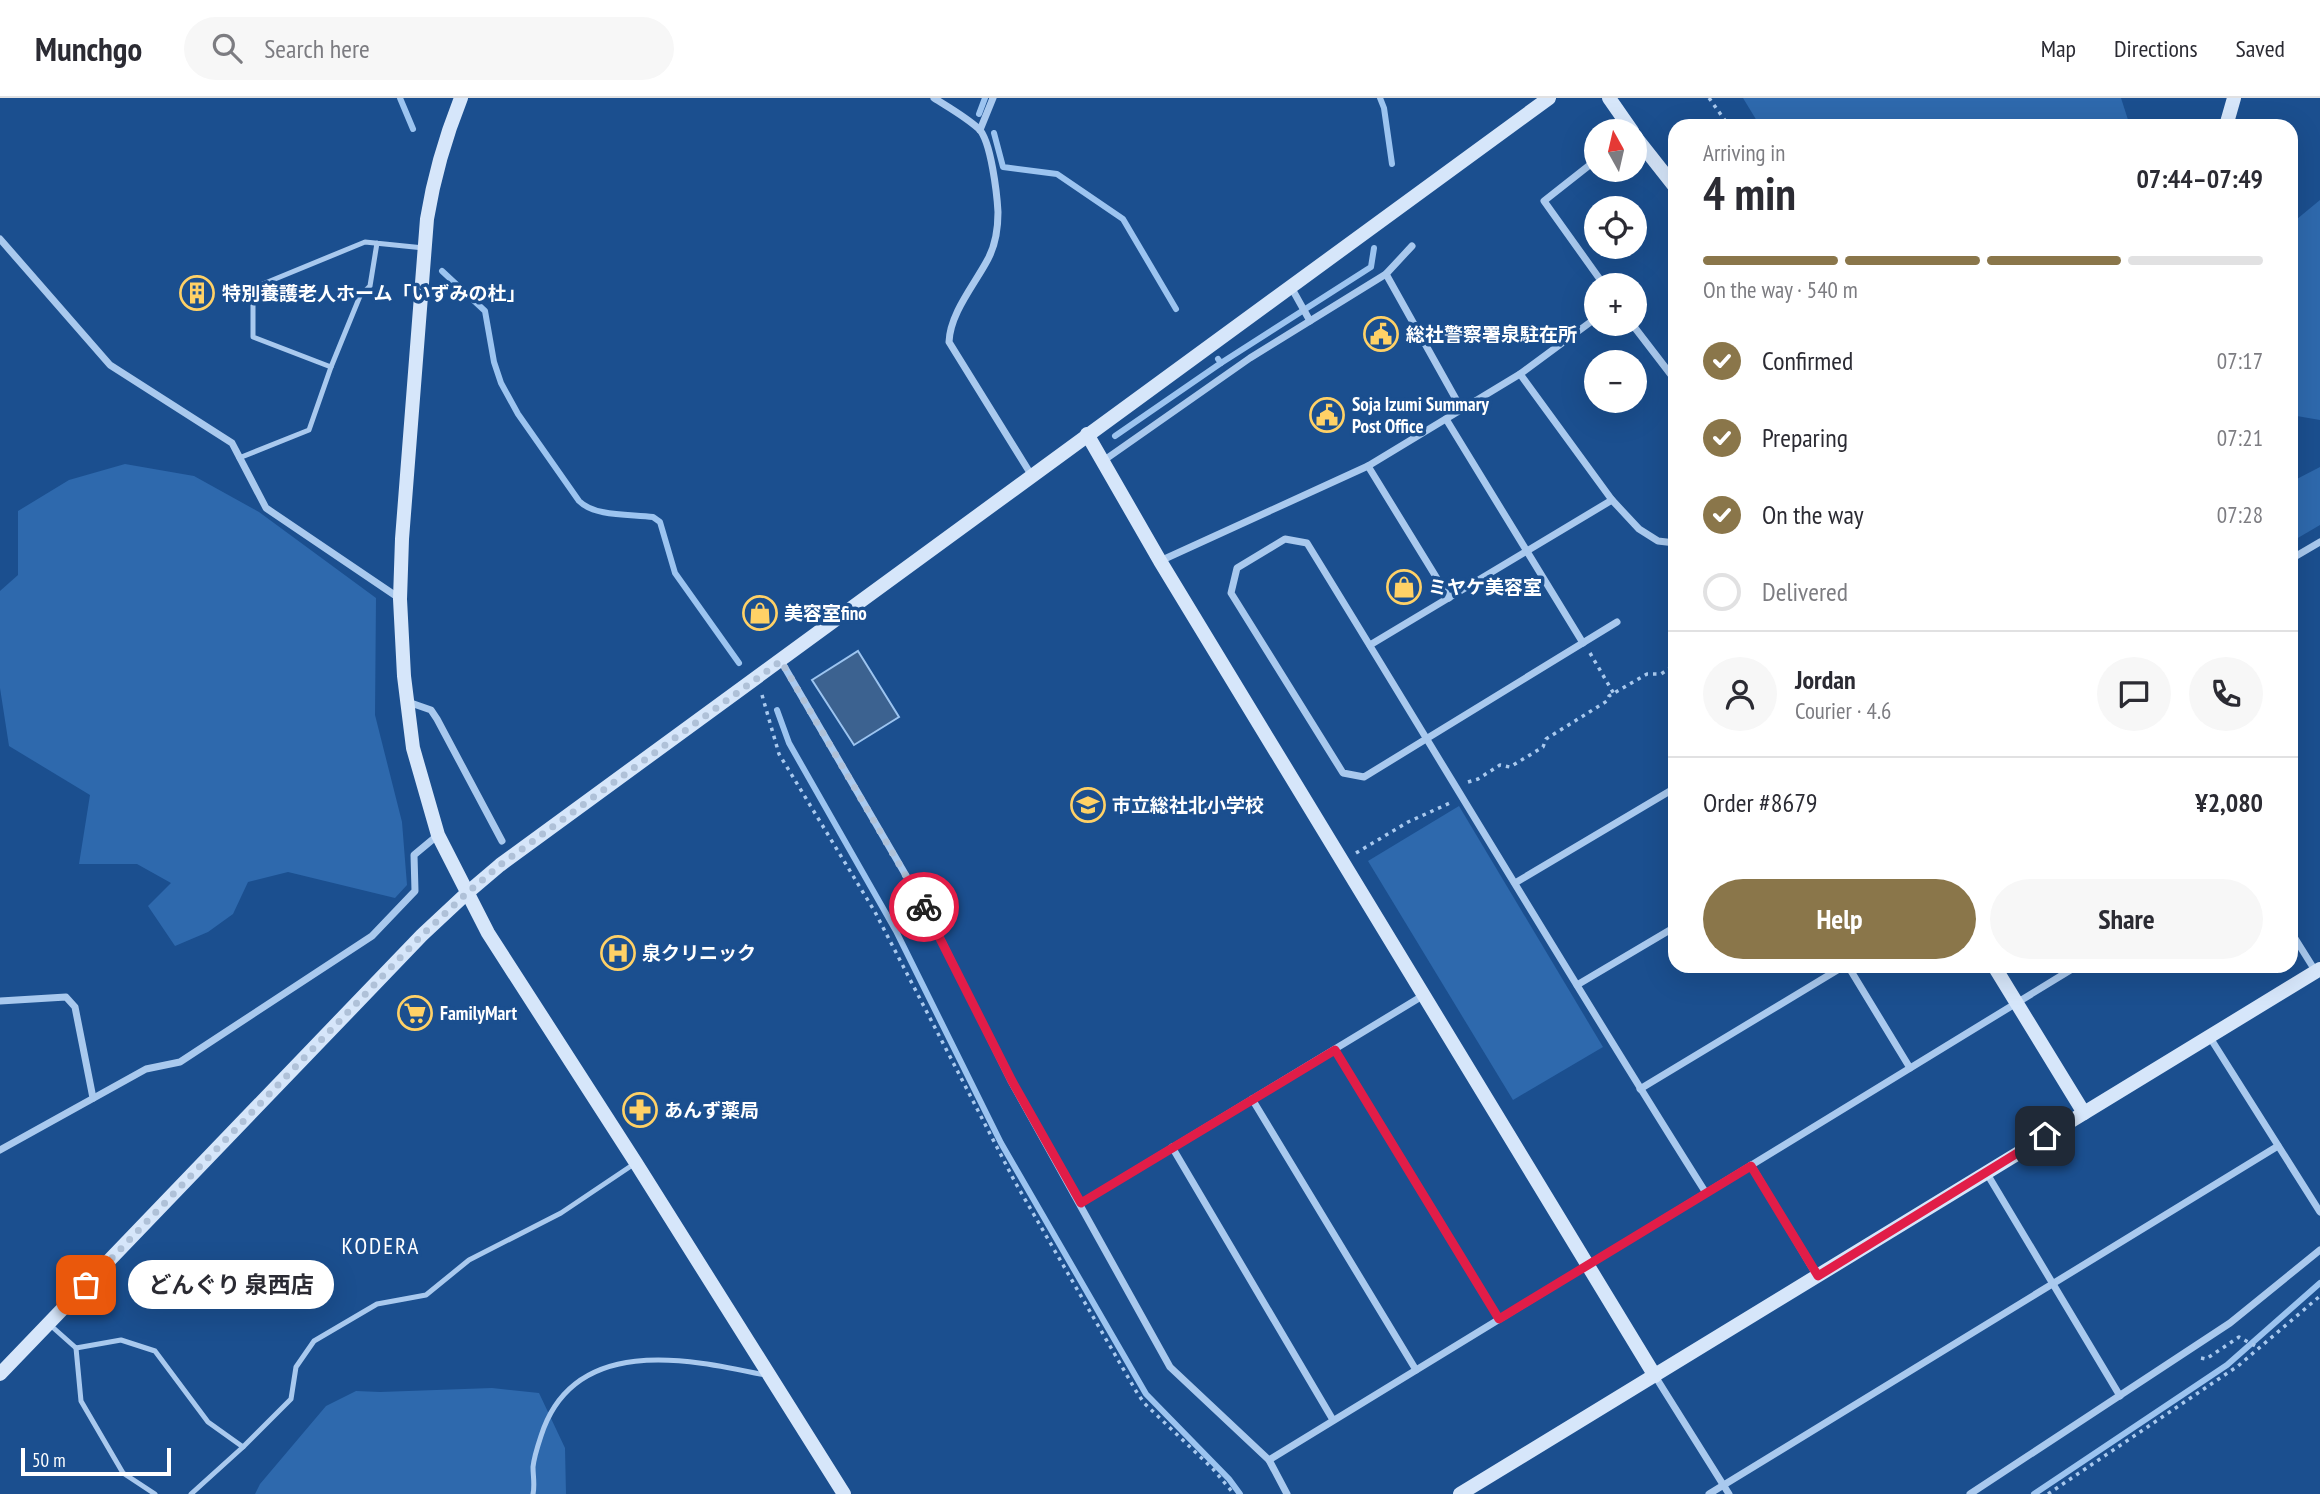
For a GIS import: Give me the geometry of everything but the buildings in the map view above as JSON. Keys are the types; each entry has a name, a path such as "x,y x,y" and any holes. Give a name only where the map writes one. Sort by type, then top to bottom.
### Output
{"street":[{"path":"461,98 434,178 424,248 402,539 400,599 413,748 438,835 488,933 844,1494"},
{"path":"934,98 980,130 988,151 998,213 996,236 990,256 957,315 949,332 949,342 1032,475"},
{"path":"980,130 993,98"},
{"path":"0,1374 422,935 500,865 1549,98"},
{"path":"1609,98 1623,119"},
{"path":"2228,119 2234,98"},
{"path":"1647,151 1668,178"},
{"path":"1584,169 1544,201 1595,273"},
{"path":"0,239 110,365 232,443 266,508 400,599"},
{"path":"1102,461 1308,318 1387,274 1412,246"},
{"path":"1387,274 1462,410"},
{"path":"1290,286 1308,318"},
{"path":"1160,561 1368,466 1520,374 1584,327"},
{"path":"1641,336 1668,371"},
{"path":"1520,374 1612,500 1639,529 1658,541 1668,542"},
{"path":"1446,419 1583,643"},
{"path":"1087,434 1160,561 1728,1494"},
{"path":"1368,466 1449,598"},
{"path":"1370,645 1612,500"},
{"path":"1617,622 1426,737 1364,777 1343,773 1231,593 1237,568 1285,539 1307,543 1370,645 1426,737 1460,792 1640,1089 1706,1193"},
{"path":"2298,555 2320,542"},
{"path":"781,661 929,915 1012,1081 1170,1367 1269,1460 1287,1494"},
{"path":"407,701 431,710 502,841"},
{"path":"1515,883 1668,792"},
{"path":"0,1150 146,1069 180,1062 372,936 415,891 414,855 438,835"},
{"path":"1577,985 1668,931"},
{"path":"1460,1494 2318,970 2298,942"},
{"path":"1640,1089 1834,973"},
{"path":"1850,973 1910,1068"},
{"path":"1998,973 2084,1113"},
{"path":"1269,1460 2065,973"},
{"path":"1081,1203 1424,995"},
{"path":"0,1001 66,997 75,1007 93,1098"},
{"path":"2209,1035 2320,1212"},
{"path":"1335,1050 1499,1319"},
{"path":"1252,1099 1416,1370"},
{"path":"1709,1494 2278,1146"},
{"path":"1172,1147 1333,1420"},
{"path":"1751,1166 1818,1276"},
{"path":"1986,1172 2120,1396"},
{"path":"1970,1494 2230,1323 2320,1250"}],"lane":[{"path":"331,367 253,337 253,288 365,242 424,248"},
{"path":"239,458 309,430 360,296 370,286 377,243"},
{"path":"191,1494 291,1399 296,1367 314,1341 377,1304 426,1296 469,1260 561,1213 636,1163"},
{"path":"48,1324 76,1348 81,1401 123,1473 155,1494"},
{"path":"76,1348 121,1340 155,1351 208,1422 243,1447"},
{"path":"533,1494 533,1466 542,1434 555,1404 581,1380 611,1365 645,1359 722,1366 770,1377"}],"path":[{"path":"1709,98 1724,119"},
{"path":"1583,643 1614,694"},
{"path":"1354,855 1408,822 1444,806 1500,765 1510,767 1543,747 1546,739 1607,701 1609,696 1647,674 1661,674 1668,670"},
{"path":"752,682 766,702 770,730 779,754 875,912 1015,1182 1136,1391 1144,1403 1213,1469 1234,1494"},
{"path":"2048,1494 2238,1366 2320,1296"},
{"path":"2246,1341 2259,1348"}],"shaded area":[{"path":"1743,98 2121,98 2128,119 1756,119"},
{"path":"2320,200 2320,420 2298,416 2298,218"},
{"path":"125,464 194,476 259,512 376,598 375,715 402,822 407,885 395,898 288,872 248,882 233,914 208,932 175,946 148,906 171,883 137,864 79,864 90,795 9,746 0,688 0,591 18,575 18,511 69,480"},
{"path":"2320,467 2320,525 2298,538 2298,478"},
{"path":"858,651 899,717 854,745 812,680"},
{"path":"1459,806 1603,1047 1513,1100 1368,861"},
{"path":"492,1388 539,1393 565,1448 566,1494 255,1494 260,1484 326,1406 356,1391"}],"waterway":[{"path":"400,98 413,129"},
{"path":"979,114 985,98"},
{"path":"1380,98 1384,108 1392,164"},
{"path":"994,133 1003,167 1057,174 1123,219 1176,309"},
{"path":"1221,363 1371,267 1374,248"},
{"path":"442,271 485,311 494,362 501,383 518,414 579,501 594,510 653,517 660,522 675,573 739,663"},
{"path":"1115,436 1221,363 1218,359"},
{"path":"777,710 789,743 896,931 1001,1143 1146,1394 1229,1479 1240,1494"},
{"path":"2034,1494 2227,1365 2320,1283"}],"way so far":[{"path":"86,1285 422,935 467,893 500,865 781,661 924,907"}],"place":[{"name":"特別養護老人ホーム「いずみの杜」","path":"197,293"},
{"name":"総社警察署泉駐在所","path":"1381,334"},
{"name":"Soja Izumi Summary Post Office","path":"1327,415"},
{"name":"ミヤケ美容室","path":"1404,587"},
{"name":"美容室fino","path":"760,613"},
{"name":"市立総社北小学校","path":"1088,805"},
{"name":"泉クリニック","path":"618,953"},
{"name":"FamilyMart","path":"415,1013"},
{"name":"あんず薬局","path":"640,1110"},
{"name":"どんぐり 泉西店","path":"86,1285"}],"district":[{"name":"KODERA","path":"381,1245"}],"route":[{"path":"924,907 1012,1081 1081,1203 1335,1050 1499,1319 1751,1166 1818,1276 2045,1136"}]}
